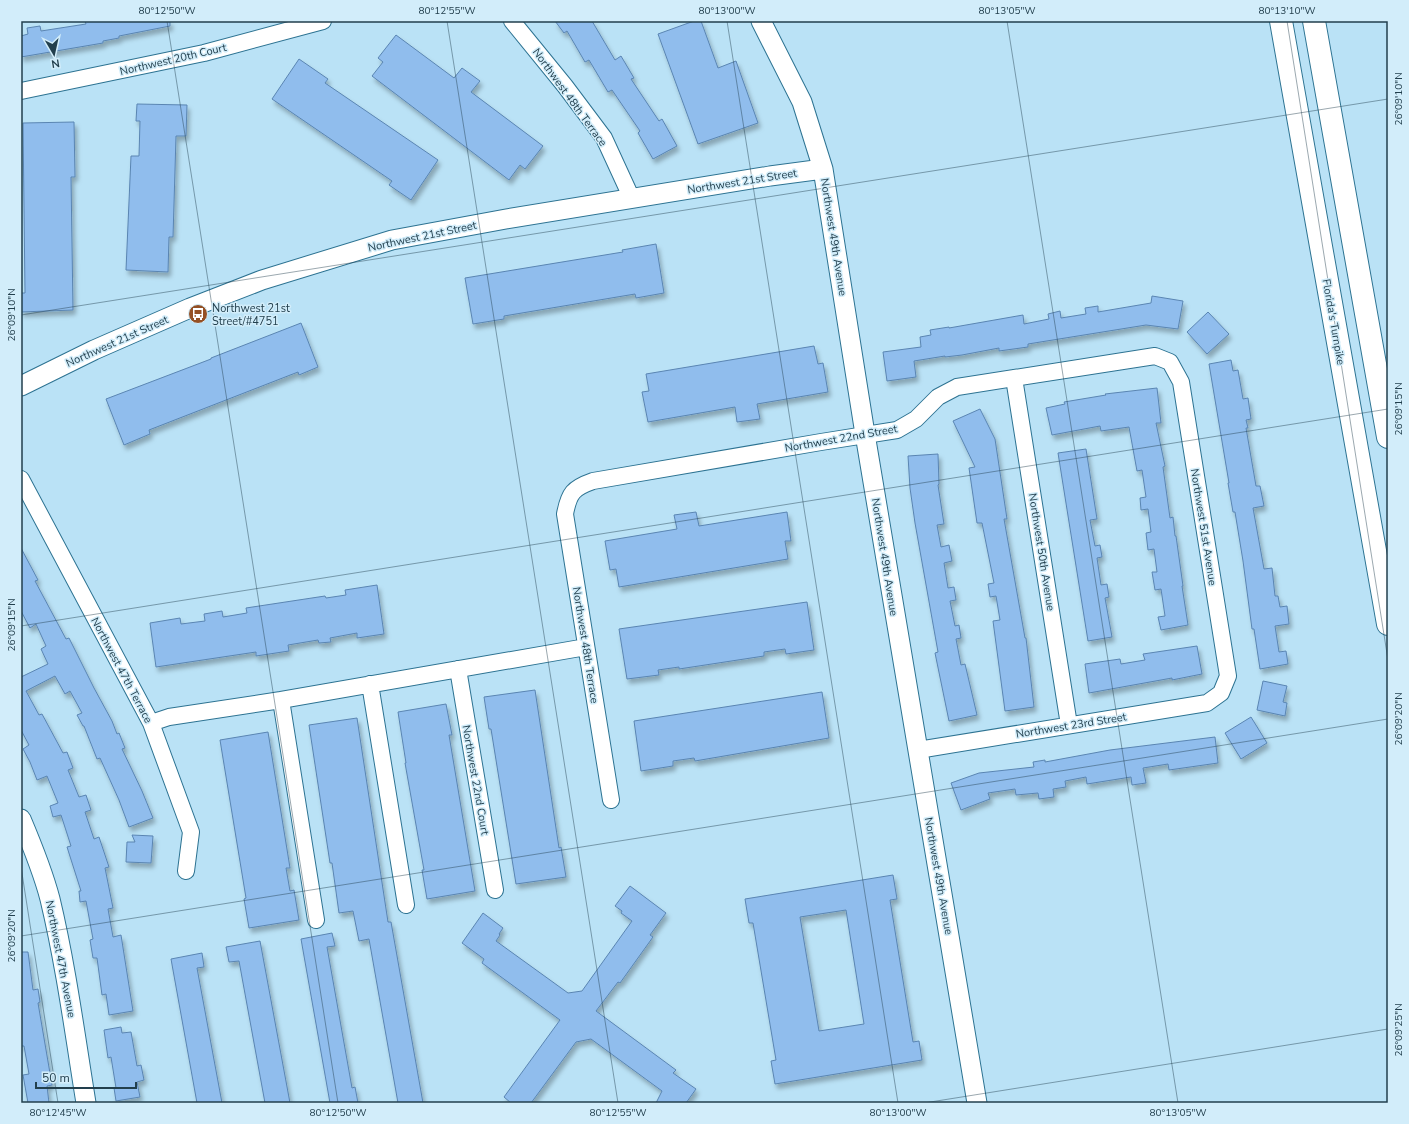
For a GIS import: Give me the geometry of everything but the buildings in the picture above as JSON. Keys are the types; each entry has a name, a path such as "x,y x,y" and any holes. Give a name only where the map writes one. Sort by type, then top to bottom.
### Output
{"highway":[{"name":"Florida's Turnpike","path":"1281,21 1388,624"},
{"path":"1314,21 1388,437"}],"street":[{"name":"Northwest 20th Court","path":"21,90 204,53 323,21"},
{"name":"Northwest 48th Terrace","path":"512,21 565,86 604,138 632,199"},
{"name":"Northwest 49th Avenue","path":"761,21 802,102 823,169 865,434 977,1103"},
{"name":"Northwest 21st Street","path":"21,386 94,350 190,308 262,280 392,240 506,219 770,176 823,169"},
{"name":"Northwest 22nd Street","path":"573,491 581,485 593,481 865,434 896,430 916,419 938,397 957,387 1155,356 1170,362"},
{"name":"Northwest 51st Avenue","path":"1170,362 1180,382 1228,676 1221,693"},
{"name":"Northwest 50th Avenue","path":"1014,378 1069,725"},
{"name":"Northwest 47th Terrace","path":"21,479 151,723 191,832 186,871"},
{"name":"Northwest 48th Terrace","path":"573,491 565,514 611,800"},
{"path":"151,723 169,717 281,700 586,647"},
{"name":"Northwest 22nd Court","path":"458,669 495,890"},
{"path":"370,684 406,905"},
{"name":"Northwest 23rd Street","path":"918,750 1207,703 1221,693"},
{"path":"281,700 316,920"},
{"name":"Northwest 47th Avenue","path":"21,819 38,861 49,898 65,972 86,1103"}],"place":[{"name":"Northwest 21st Street/#4751","path":"198,314"}]}
